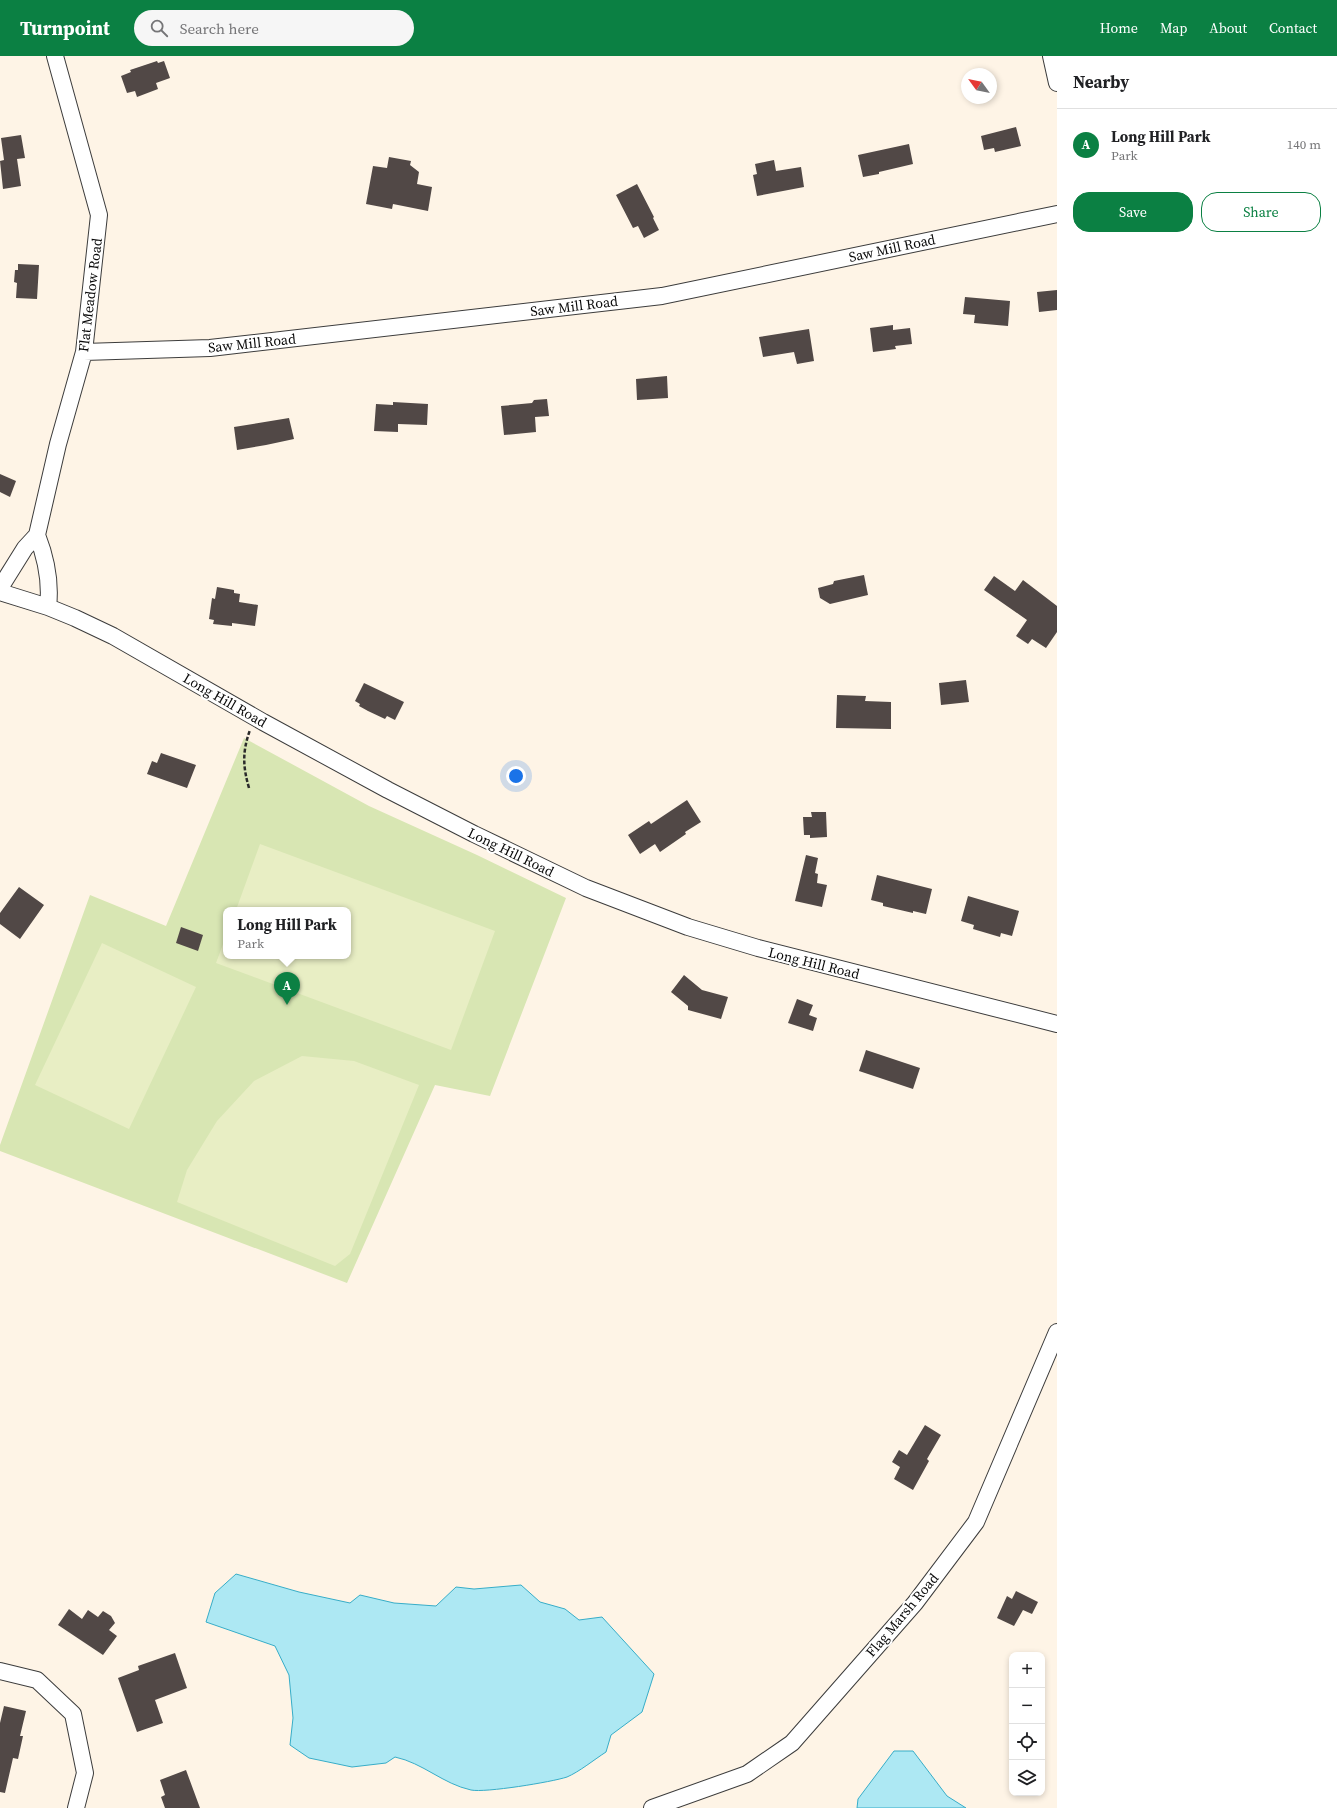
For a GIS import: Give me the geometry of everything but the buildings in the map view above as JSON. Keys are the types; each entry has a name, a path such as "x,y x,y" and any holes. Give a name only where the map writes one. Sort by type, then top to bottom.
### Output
{"street":[{"name":"Flat Meadow Road","path":"0,588 25,548 37,535 58,444 84,352 99,215 55,56"},
{"path":"1051,56 1057,83"},
{"name":"Saw Mill Road","path":"84,352 210,348 662,296 1057,214"},
{"name":"Flat Meadow Road","path":"37,535 47,568 50,592 48,607"},
{"name":"Long Hill Road","path":"0,592 48,607 112,636 263,722 432,814 586,888 688,927 758,948 1057,1024"},
{"name":"Flag Marsh Road","path":"652,1808 747,1774 792,1742 915,1603 976,1522 1057,1332"},
{"path":"0,1670 37,1680 73,1714 85,1773 76,1808"}],"path":[{"path":"249,788 243,767 246,741 250,729"}],"green space":[{"path":"244,738 369,806 477,855 566,898 490,1096 435,1085 347,1283 0,1151 0,1145 90,895 166,926"},
{"path":"260,844 495,931 451,1050 216,963 223,944 223,959 351,959 351,907 237,907"},
{"path":"102,943 196,987 129,1129 35,1085"},
{"path":"302,1056 354,1061 419,1085 350,1254 335,1266 177,1202 187,1170 217,1121 254,1081"}],"water":[{"path":"236,1574 299,1592 350,1603 360,1595 394,1603 436,1606 456,1587 474,1589 521,1585 540,1602 565,1609 579,1620 602,1617 654,1674 642,1712 611,1735 606,1752 577,1772 559,1779 504,1789 479,1791 471,1790 451,1783 415,1764 395,1757 386,1763 352,1767 309,1758 290,1745 293,1718 289,1675 275,1646 206,1622 215,1593"},
{"path":"894,1751 913,1751 947,1796 966,1808 857,1808 858,1799"}],"place":[{"name":"Long Hill Park","path":"287,1005"}]}
